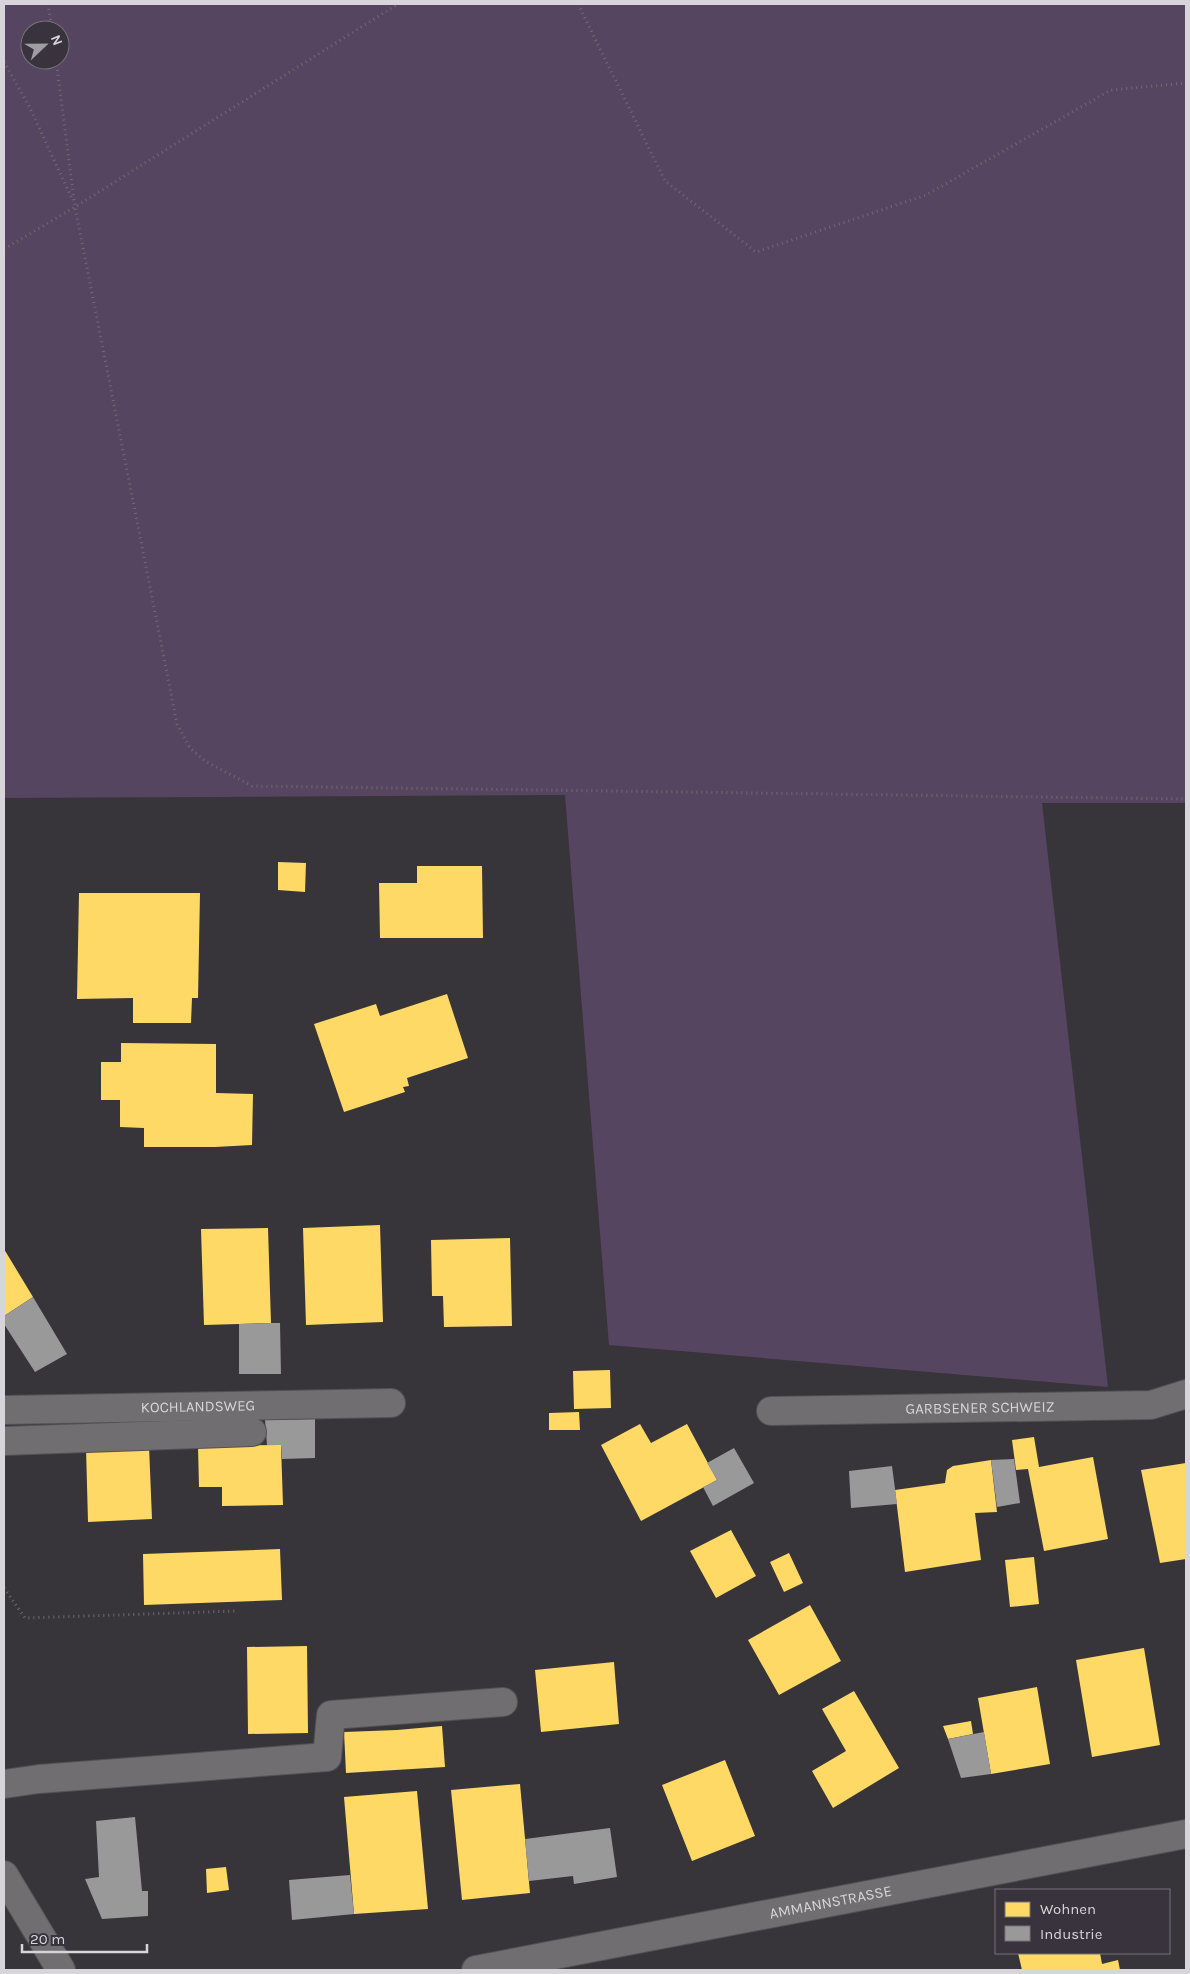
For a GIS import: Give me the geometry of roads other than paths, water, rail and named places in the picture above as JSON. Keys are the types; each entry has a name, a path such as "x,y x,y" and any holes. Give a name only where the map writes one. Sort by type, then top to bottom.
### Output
{"street":[{"name":"GARBSENER SCHWEIZ","path":"771,1411 1151,1405 1186,1394"},
{"name":"KOCHLANDSWEG","path":"4,1410 391,1403"},
{"path":"4,1441 252,1432"},
{"path":"4,1784 39,1779 328,1758 331,1715 503,1702"},
{"name":"AMMANNSTRASSE","path":"476,1970 1186,1834"},
{"path":"4,1875 61,1970"}]}
